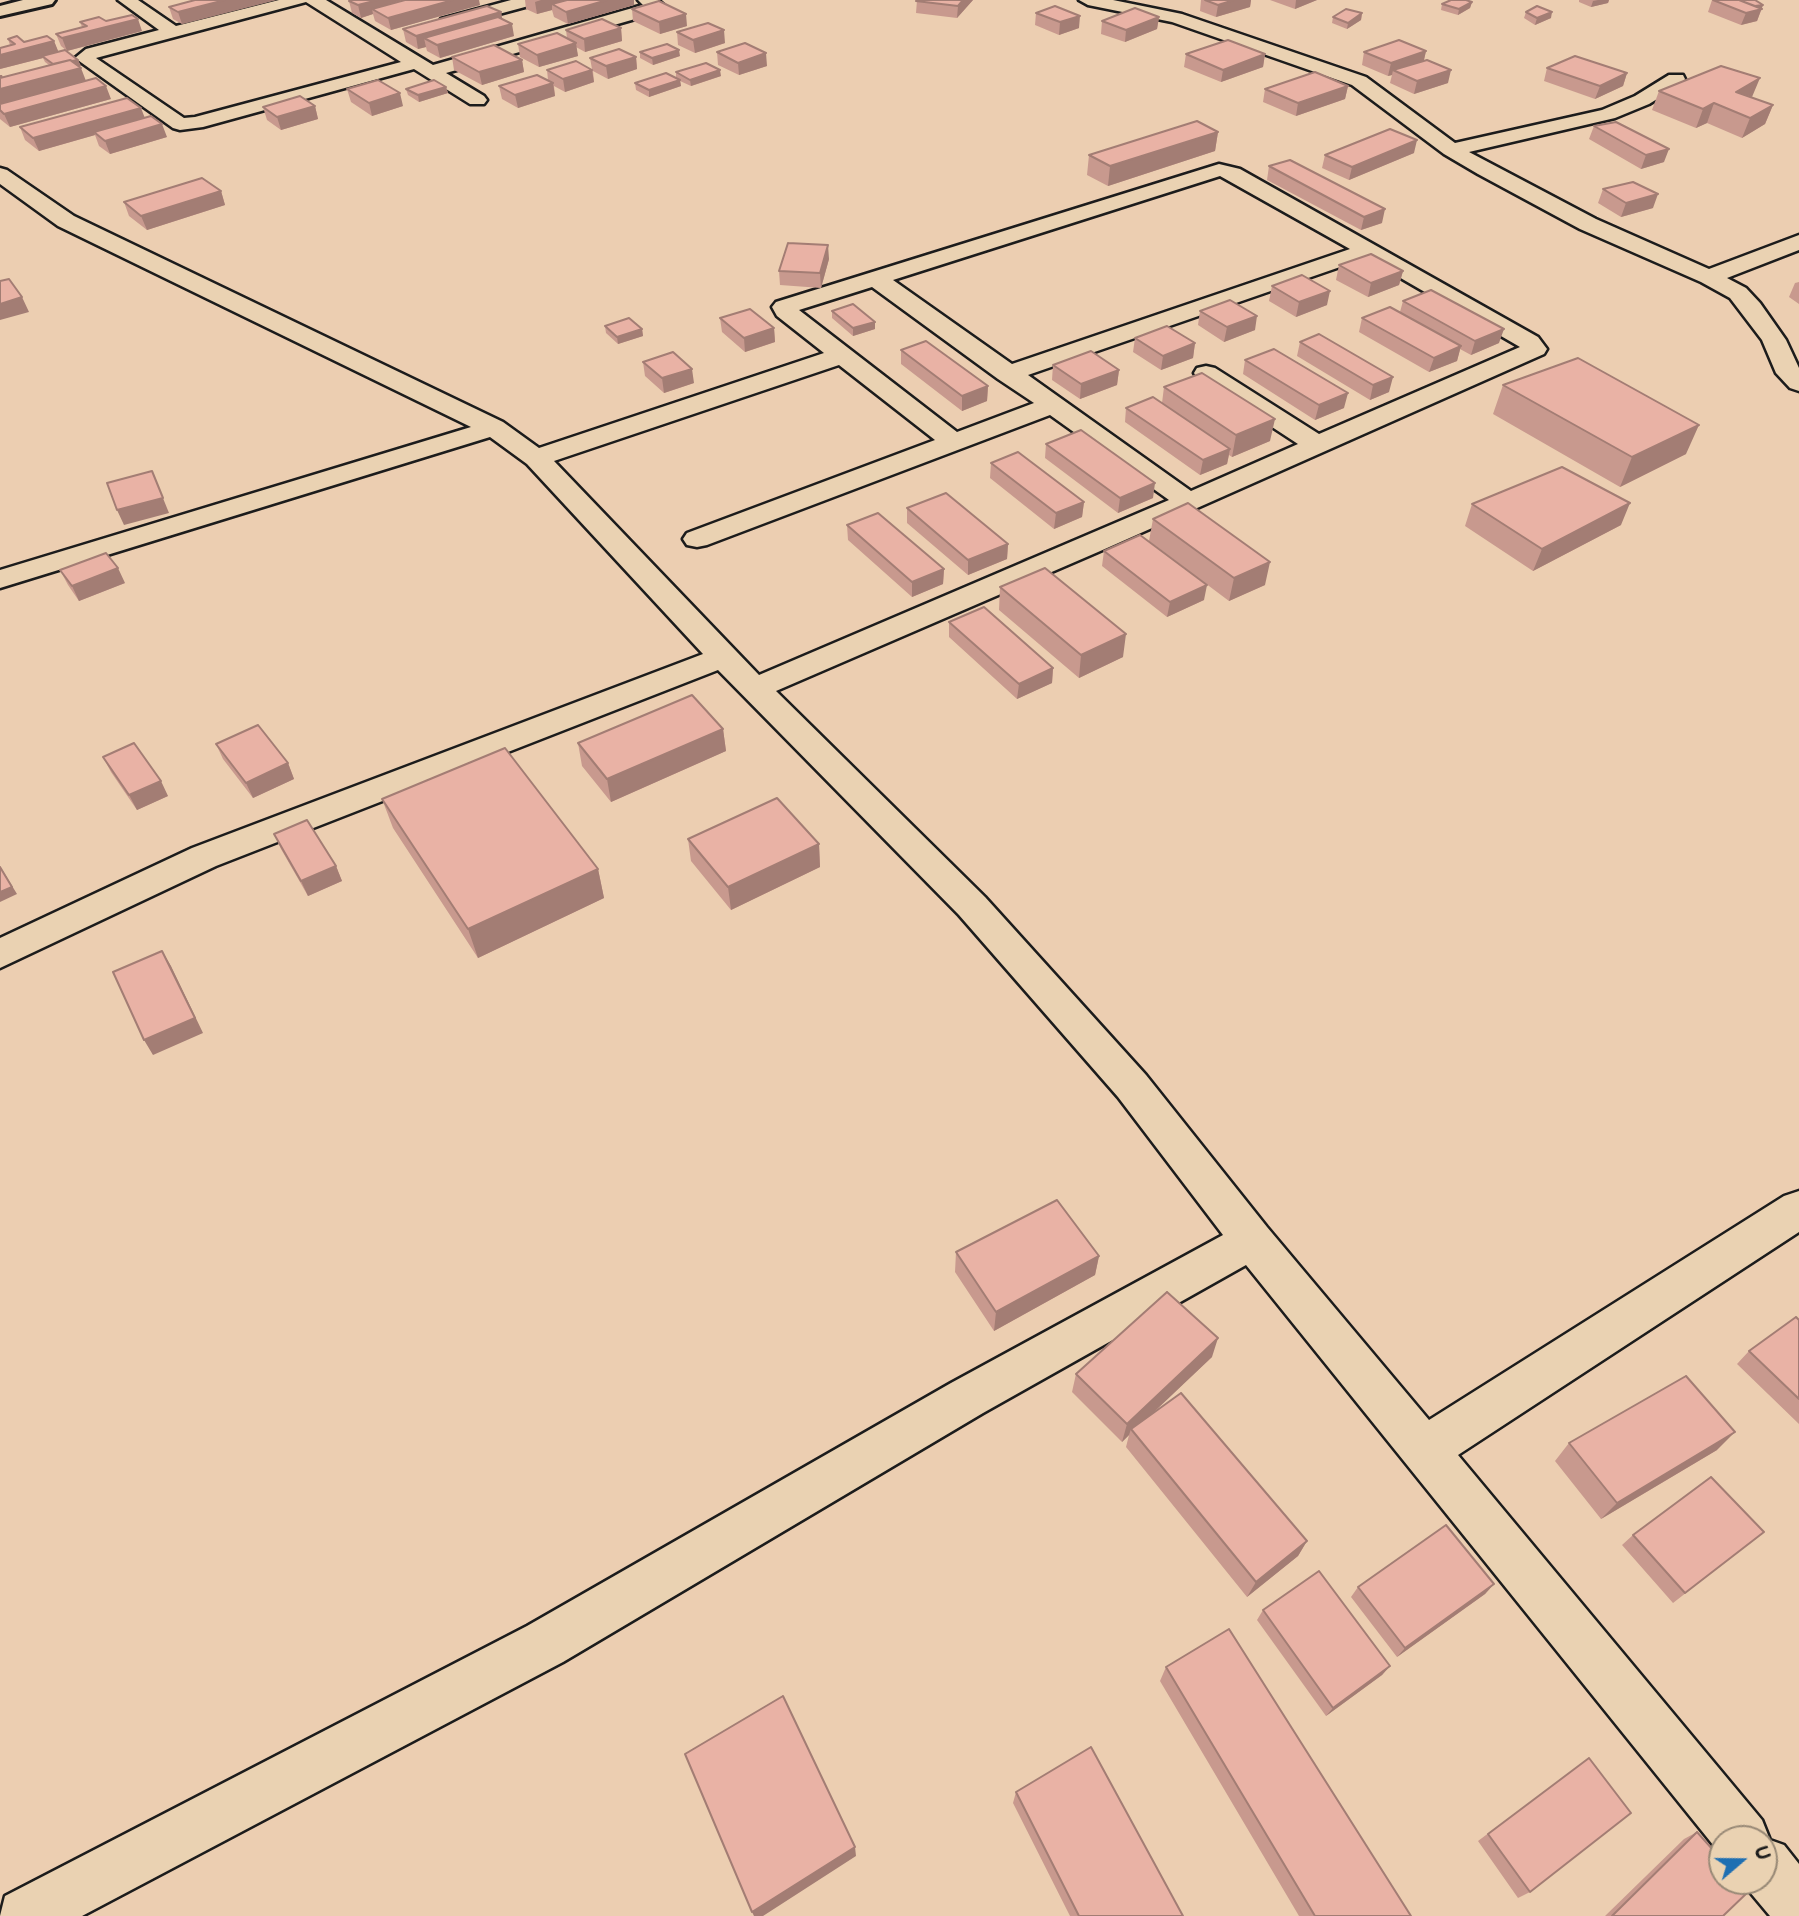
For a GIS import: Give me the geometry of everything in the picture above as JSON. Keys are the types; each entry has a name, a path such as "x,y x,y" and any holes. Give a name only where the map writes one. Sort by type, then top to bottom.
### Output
{"street":[{"path":"0,11 46,0"},
{"path":"127,0 173,32"},
{"path":"299,0 88,54 84,58 180,124 196,123 657,7 647,0"},
{"path":"314,0 477,100"},
{"path":"436,26 530,0"},
{"path":"1088,0 1156,12 1340,72 1372,88 1451,150 1578,219 1730,288 1746,300 1774,340 1789,374 1799,383"},
{"path":"330,10 357,3"},
{"path":"382,41 409,34"},
{"path":"1451,150 1608,114 1642,100 1676,79"},
{"path":"755,688 1535,349 1529,342 1233,173 1219,170 784,307 785,311 953,442"},
{"path":"0,174 66,221 494,428 536,458 723,657 972,906 1132,1086 1252,1240 1732,1825"},
{"path":"1709,277 1799,242"},
{"path":"1007,374 1368,250"},
{"path":"876,279 1188,501"},
{"path":"536,458 843,355"},
{"path":"1206,373 1316,444"},
{"path":"697,539 1052,405"},
{"path":"0,579 494,428"},
{"path":"0,954 204,857 723,657"},
{"path":"1424,1450 1799,1209"},
{"path":"25,1916 545,1644 967,1398 1252,1240"},
{"path":"1778,1882 1799,1908"}],"building":[{"path":"195,0 225,0 178,12 169,7"},
{"path":"378,0 358,5 349,1"},
{"path":"405,0 453,0 388,18 372,9"},
{"path":"567,0 607,0 566,12 552,4"},
{"path":"917,0 963,0 958,6"},
{"path":"1205,0 1234,0 1218,5"},
{"path":"1451,0 1472,2 1459,9 1442,4"},
{"path":"1713,0 1739,0 1762,9 1746,13"},
{"path":"1739,0 1755,0 1763,5 1755,6"},
{"path":"659,1 686,14 659,22 632,9"},
{"path":"487,6 501,12 416,36 403,29"},
{"path":"1055,6 1080,16 1060,22 1036,13"},
{"path":"1537,6 1552,12 1537,18 1526,12"},
{"path":"1135,8 1159,17 1126,30 1102,21"},
{"path":"1346,9 1362,13 1348,23 1333,17"},
{"path":"132,15 138,19 62,38 56,34 87,26 80,22 99,17 106,21"},
{"path":"498,17 512,24 437,45 424,38"},
{"path":"602,19 621,28 584,39 566,30"},
{"path":"708,23 724,30 693,40 677,32"},
{"path":"557,33 576,43 537,55 518,44"},
{"path":"17,36 24,42 47,36 54,41 0,55 0,48 15,44 8,39"},
{"path":"1228,40 1265,54 1223,70 1186,54"},
{"path":"1399,40 1426,51 1391,63 1364,52"},
{"path":"745,43 766,53 738,63 717,52"},
{"path":"667,44 679,50 652,58 640,52"},
{"path":"494,45 522,60 479,72 452,57"},
{"path":"619,49 636,57 606,66 590,58"},
{"path":"65,50 78,60 53,64 42,56"},
{"path":"1575,56 1627,73 1600,86 1547,68"},
{"path":"70,60 81,68 0,89 0,78"},
{"path":"1427,60 1451,70 1417,81 1393,70"},
{"path":"576,61 592,70 563,79 547,70"},
{"path":"706,63 720,70 690,80 676,72"},
{"path":"1721,66 1760,78 1736,92 1773,105 1750,118 1714,103 1703,109 1659,91"},
{"path":"1315,72 1348,86 1298,103 1265,89"},
{"path":"666,73 680,80 649,90 635,83"},
{"path":"537,75 553,83 515,95 499,86"},
{"path":"96,78 106,86 4,114 0,110 0,104"},
{"path":"378,80 400,93 369,103 347,89"},
{"path":"434,80 446,87 418,95 406,89"},
{"path":"300,96 315,106 277,117 263,107"},
{"path":"127,98 141,108 33,138 20,127"},
{"path":"151,116 162,124 105,141 94,132"},
{"path":"1197,121 1218,132 1110,166 1089,155"},
{"path":"1616,122 1669,149 1646,155 1594,126"},
{"path":"1390,129 1417,140 1352,167 1325,155"},
{"path":"1290,160 1385,209 1364,217 1269,166"},
{"path":"202,178 221,191 141,216 124,202"},
{"path":"1633,182 1658,194 1626,203 1603,189"},
{"path":"788,243 828,245 820,273 779,271"},
{"path":"1371,254 1403,271 1371,283 1339,265"},
{"path":"1302,275 1330,291 1299,302 1272,286"},
{"path":"9,279 22,297 0,304 0,281"},
{"path":"1431,290 1504,329 1475,341 1403,301"},
{"path":"1230,300 1257,316 1227,327 1200,311"},
{"path":"853,304 875,322 853,328 832,311"},
{"path":"1390,307 1461,346 1434,358 1362,318"},
{"path":"750,309 774,328 744,338 720,318"},
{"path":"629,318 642,329 617,337 605,326"},
{"path":"1167,326 1195,343 1163,356 1135,338"},
{"path":"1319,334 1393,377 1373,385 1300,342"},
{"path":"926,341 988,386 962,396 901,350"},
{"path":"1274,349 1348,393 1319,405 1245,360"},
{"path":"1091,351 1119,370 1081,384 1053,365"},
{"path":"673,352 692,369 662,378 643,362"},
{"path":"1578,358 1699,425 1632,457 1503,385"},
{"path":"1202,373 1275,419 1236,435 1164,387"},
{"path":"1153,397 1230,449 1203,460 1126,408"},
{"path":"1081,430 1155,483 1120,498 1046,444"},
{"path":"1018,452 1084,502 1056,513 991,463"},
{"path":"1562,467 1630,503 1542,549 1472,504"},
{"path":"152,471 163,498 117,510 107,483"},
{"path":"946,493 1008,544 968,560 907,508"},
{"path":"1188,503 1270,562 1234,578 1153,519"},
{"path":"878,513 944,569 912,582 847,525"},
{"path":"1140,535 1207,585 1170,602 1104,551"},
{"path":"106,553 118,568 72,586 60,570"},
{"path":"1045,568 1126,634 1081,655 1000,587"},
{"path":"984,607 1053,668 1019,684 949,622"},
{"path":"692,695 723,729 607,779 578,743"},
{"path":"258,725 288,763 246,783 216,744"},
{"path":"134,743 161,781 129,795 103,757"},
{"path":"505,748 598,869 468,929 382,799"},
{"path":"777,798 819,844 728,887 688,839"},
{"path":"307,820 336,866 301,881 274,834"},
{"path":"0,867 12,887 0,892"},
{"path":"162,951 195,1018 144,1040 113,972"},
{"path":"1057,1200 1099,1256 996,1312 956,1252"},
{"path":"1167,1292 1218,1338 1127,1424 1076,1374"},
{"path":"1796,1317 1799,1320 1799,1399 1749,1351"},
{"path":"1686,1376 1735,1432 1617,1503 1569,1443"},
{"path":"1181,1393 1307,1541 1256,1582 1131,1429"},
{"path":"1711,1477 1764,1532 1685,1593 1633,1535"},
{"path":"1446,1525 1494,1584 1405,1648 1358,1587"},
{"path":"1319,1571 1390,1666 1333,1708 1263,1610"},
{"path":"1229,1629 1411,1916 1315,1916 1166,1667"},
{"path":"783,1696 855,1847 752,1912 685,1754"},
{"path":"1091,1747 1183,1916 1079,1916 1016,1792"},
{"path":"1589,1758 1631,1813 1530,1892 1488,1834"},
{"path":"1697,1832 1708,1844 1708,1895 1745,1895 1723,1916 1612,1916"}]}
